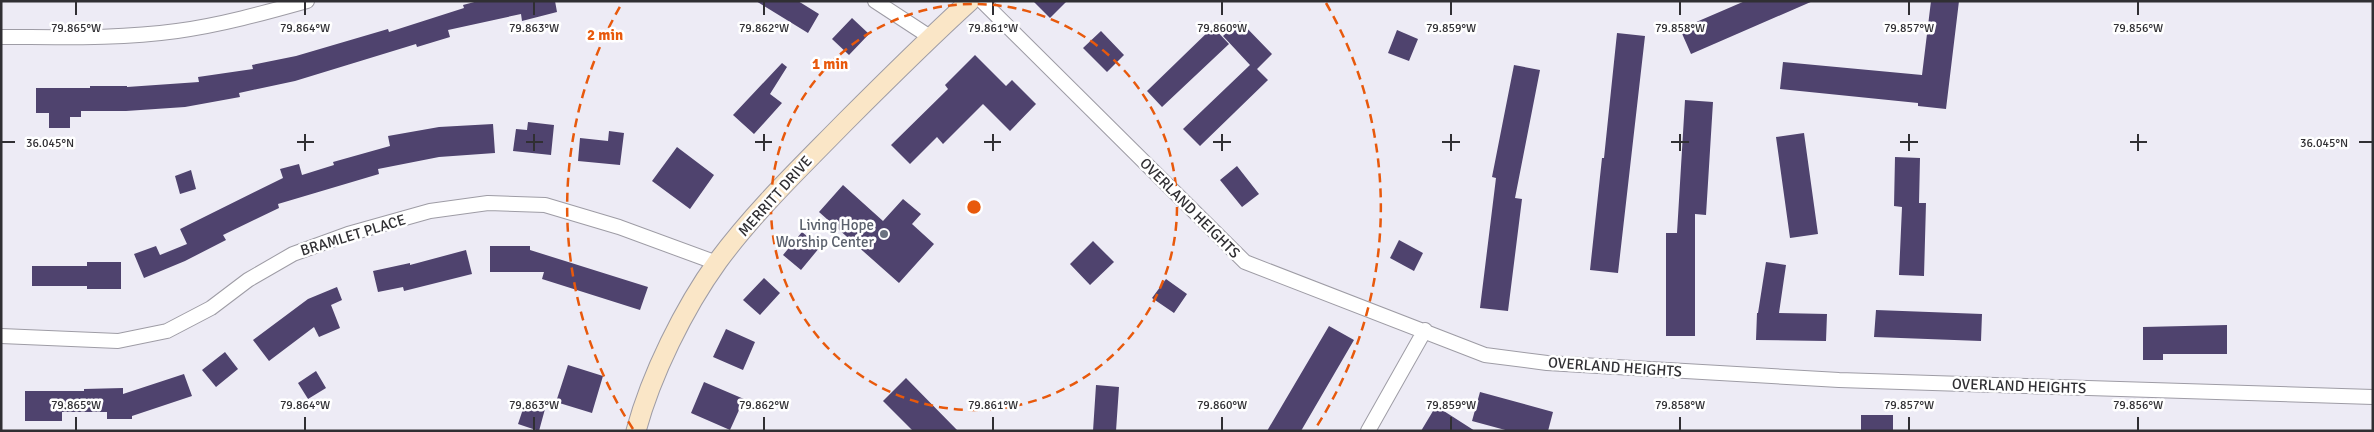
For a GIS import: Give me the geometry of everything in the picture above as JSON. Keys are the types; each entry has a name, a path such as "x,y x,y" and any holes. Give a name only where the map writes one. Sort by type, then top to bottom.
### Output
{"main road":[{"name":"MERRITT DRIVE","path":"636,431 644,399 680,324 717,263 788,180 930,37 970,1"}],"street":[{"path":"1,37 80,37 176,31 240,20 307,1"},
{"path":"875,1 930,37"},
{"name":"OVERLAND HEIGHTS","path":"982,1 1245,262 1425,330 1485,355 1547,363 1846,380 2373,397"},
{"name":"BRAMLET PLACE","path":"1,336 118,341 166,331 211,308 248,280 293,254 348,234 430,211 488,203 545,205 619,227 717,263"},
{"path":"1368,431 1425,330"}],"building":[{"path":"478,1 555,1 557,12 522,21 521,14 448,30 450,37 417,47 416,44 295,81 239,93 240,97 185,107 126,111 81,111 81,117 70,117 70,128 49,128 49,113 36,113 36,88 127,87 199,82 198,77 253,69 252,65 296,56 388,29 389,32 464,8 463,5"},
{"path":"756,1 798,1 819,14 808,33"},
{"path":"1033,1 1067,1 1050,18"},
{"path":"1745,1 1813,1 1691,54 1680,29"},
{"path":"1931,1 1959,1 1946,109 1918,106 1918,103 1780,89 1783,62 1922,75"},
{"path":"852,18 869,34 849,55 832,39"},
{"path":"1240,21 1272,54 1257,69 1268,80 1200,146 1183,129 1250,65 1223,36"},
{"path":"1213,27 1229,44 1162,107 1147,91"},
{"path":"1397,30 1418,39 1409,61 1388,53"},
{"path":"1101,31 1124,55 1107,72 1083,48"},
{"path":"1617,33 1645,36 1618,273 1590,270"},
{"path":"975,55 1006,86 1012,80 1036,104 1010,131 983,104 943,144 937,137 910,164 891,145 948,89 945,85"},
{"path":"782,63 787,67 770,94 782,103 754,134 733,115"},
{"path":"1514,65 1540,70 1515,198 1522,199 1508,311 1480,308 1496,178 1492,177"},
{"path":"1685,100 1713,102 1706,215 1695,214 1695,336 1666,336 1666,233 1677,233"},
{"path":"528,122 554,125 551,155 513,151 516,129 527,130"},
{"path":"493,124 495,153 439,157 378,169 379,174 278,204 279,208 223,235 226,240 185,261 144,278 134,254 156,246 160,255 187,244 180,229 283,178 280,169 299,164 302,175 334,165 333,162 390,146 388,136 439,127"},
{"path":"609,131 624,133 620,165 578,161 580,138 608,141"},
{"path":"1804,133 1818,234 1790,238 1776,137"},
{"path":"677,147 714,175 690,209 652,181"},
{"path":"1895,157 1920,158 1919,203 1926,203 1924,276 1899,275 1902,207 1894,206"},
{"path":"1237,166 1259,194 1242,207 1220,180"},
{"path":"191,170 196,189 180,194 175,176"},
{"name":"Living Hope Worship Center","path":"843,185 883,221 903,199 921,214 912,224 934,244 899,283 819,212"},
{"path":"802,232 820,247 801,270 783,255"},
{"path":"1399,240 1423,253 1414,271 1390,258"},
{"path":"1093,241 1114,262 1090,285 1070,264"},
{"path":"490,246 530,246 530,250 648,287 640,310 542,279 544,272 490,272"},
{"path":"466,250 472,274 404,291 403,287 378,292 373,271 410,263 410,265"},
{"path":"87,262 121,262 121,289 87,289 87,286 32,286 32,266 87,266"},
{"path":"1766,262 1786,265 1779,313 1827,314 1826,341 1756,340 1757,313"},
{"path":"764,278 780,293 760,315 743,300"},
{"path":"1166,279 1187,294 1174,313 1152,298"},
{"path":"337,287 342,300 331,305 340,328 319,337 314,327 269,361 253,340 308,299"},
{"path":"1876,310 1982,314 1981,341 1874,337"},
{"path":"2227,325 2227,354 2163,354 2163,360 2143,360 2143,327"},
{"path":"1329,326 1354,340 1301,431 1267,431"},
{"path":"726,329 755,342 743,370 713,357"},
{"path":"225,352 238,369 216,387 202,370"},
{"path":"568,365 603,376 592,413 556,402"},
{"path":"316,371 326,388 308,399 298,383"},
{"path":"184,374 192,396 132,416 132,419 107,419 107,412 62,412 62,421 25,421 25,391 84,391 84,389 123,388 123,394"},
{"path":"906,378 958,431 913,431 883,401"},
{"path":"704,382 744,399 730,430 691,413"},
{"path":"1096,385 1119,387 1116,431 1093,431"},
{"path":"1480,392 1553,412 1548,431 1509,431 1472,421"},
{"path":"525,403 545,409 539,431 518,424"},
{"path":"1436,406 1475,431 1421,431"},
{"path":"1861,415 1893,415 1893,431 1861,431"}],"place":[{"name":"Living Hope Worship Center","path":"884,234"}]}
